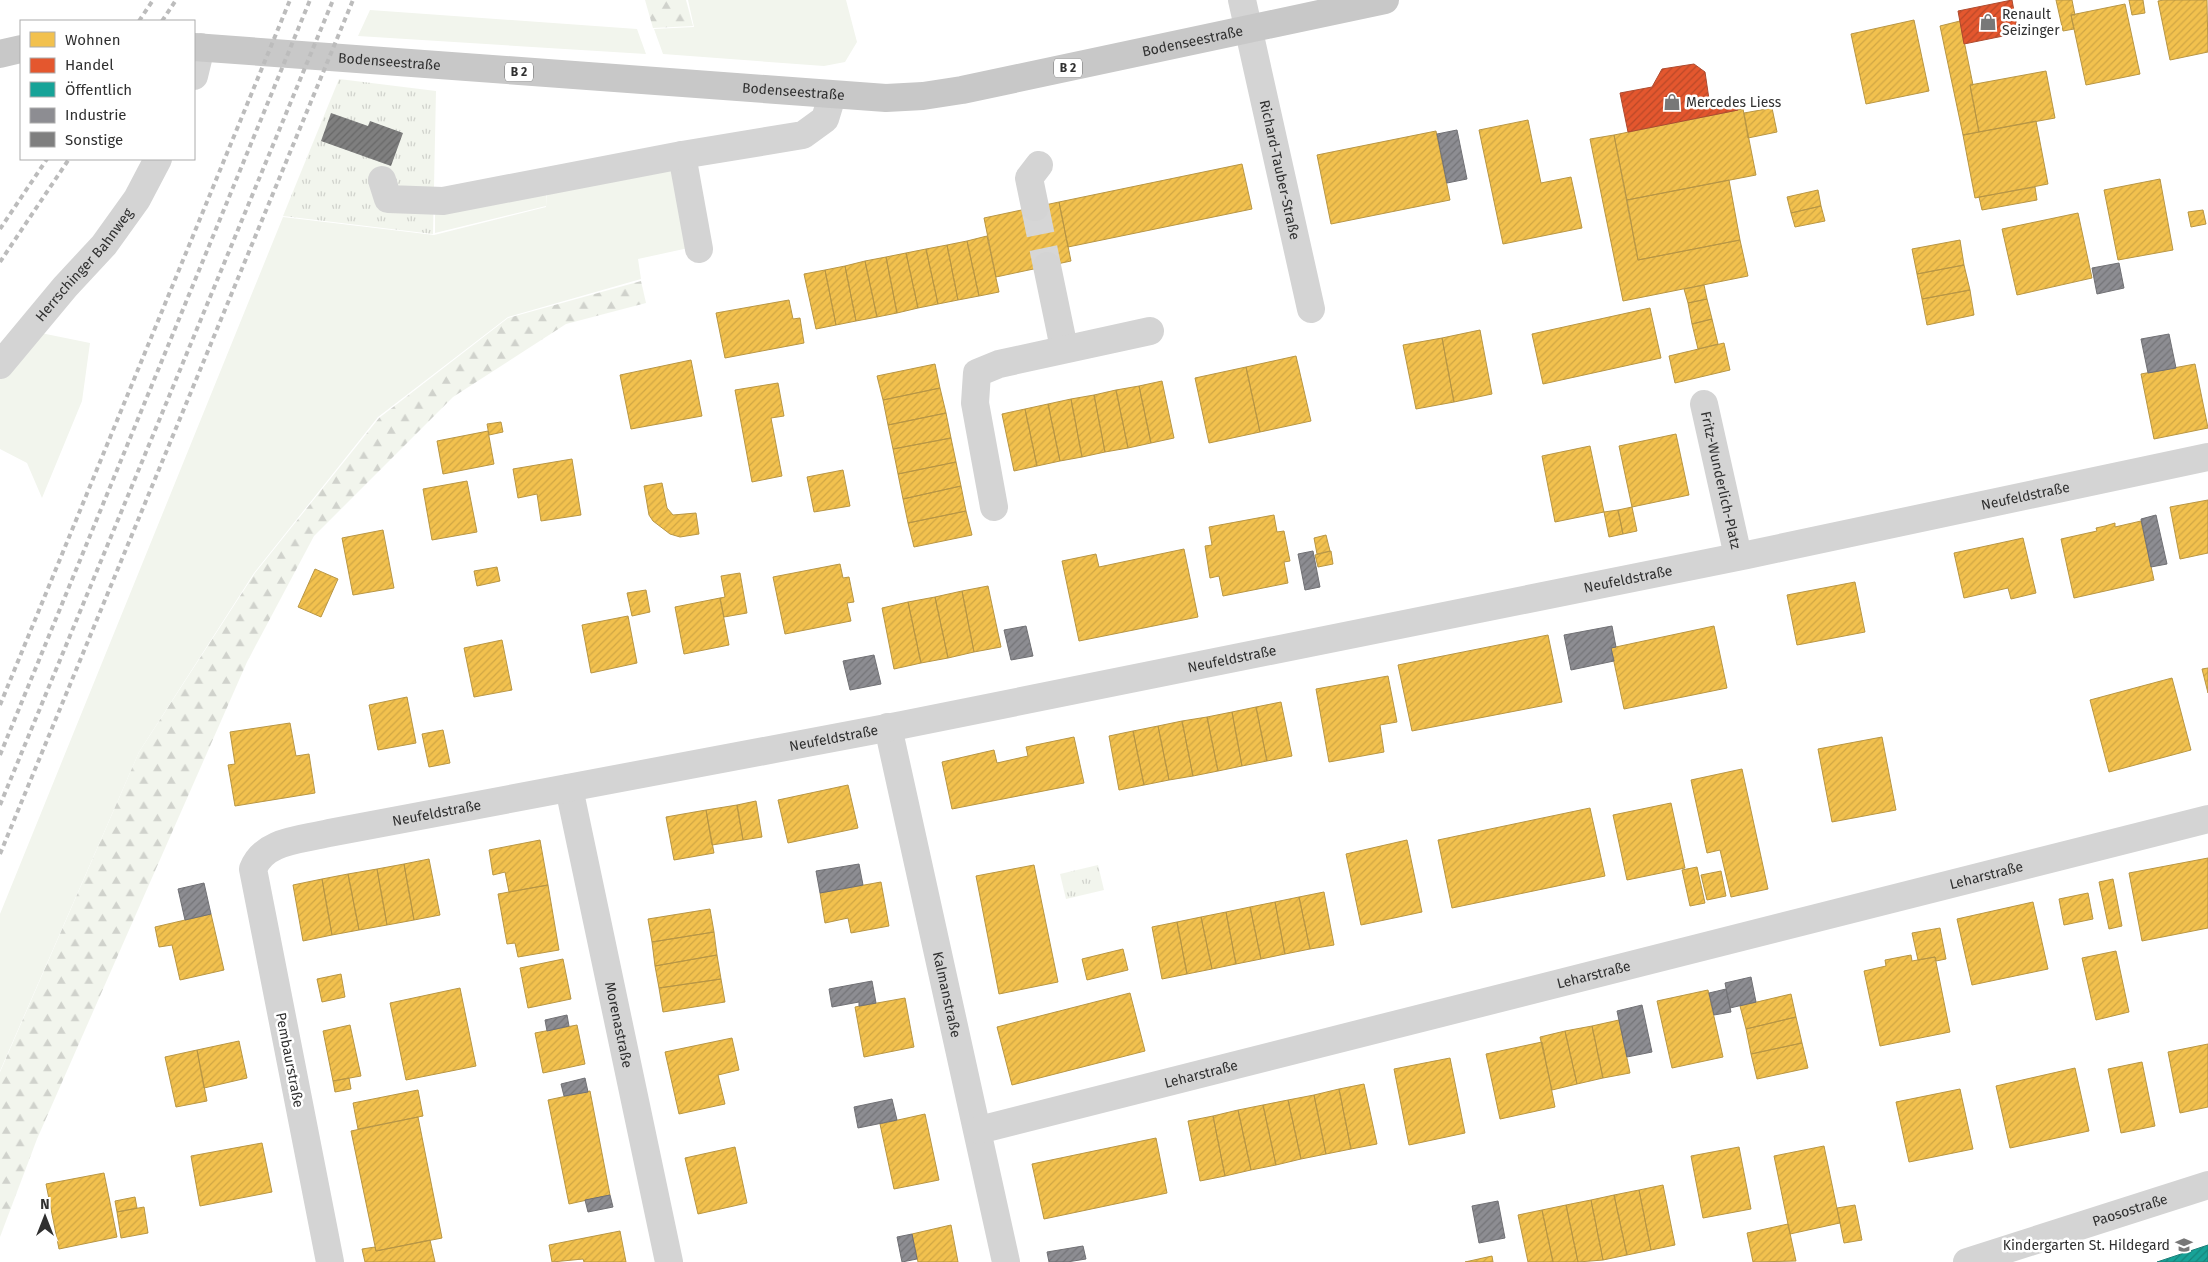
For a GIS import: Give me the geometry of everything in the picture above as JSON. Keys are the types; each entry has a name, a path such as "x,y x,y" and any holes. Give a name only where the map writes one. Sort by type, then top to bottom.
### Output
{"main road":[{"name":"Bodenseestraße","path":"197,47 832,96 886,98 923,96 962,90 1384,0"},
{"path":"0,54 20,49"}],"street":[{"name":"Richard-Tauber-Straße","path":"1242,0 1311,309"},
{"path":"195,66 197,47"},
{"path":"382,180 388,200 443,201 682,155 802,135 825,119 832,96"},
{"path":"682,155 699,249"},
{"name":"Herrschinger Bahnweg","path":"0,365 65,287 104,245 137,199 157,160"},
{"path":"1035,207 1029,178 1040,165"},
{"path":"1047,266 1064,348"},
{"path":"994,507 976,403 977,373 999,364 1064,348 1150,331"},
{"name":"Fritz-Wunderlich-Platz","path":"1704,404 1738,556"},
{"name":"Neufeldstraße","path":"257,859 274,846 329,833 888,728 1738,556 2208,457"},
{"name":"Kalmanstraße","path":"888,728 1006,1262"},
{"name":"Morenastraße","path":"569,788 669,1262"},
{"name":"Leharstraße","path":"978,1130 2208,818"},
{"name":"Pembaurstraße","path":"257,859 253,869 254,881 330,1262"},
{"name":"Paosostraße","path":"1967,1262 2208,1185"}],"green space":[{"path":"645,0 686,0 693,26 653,28"},
{"path":"688,0 846,0 857,42 845,62 824,66 663,54 654,29 694,27"},
{"path":"370,10 637,29 646,54 358,36"},
{"path":"339,79 436,91 433,234 283,216"},
{"path":"673,159 693,247 638,259 641,279 508,317 378,417 254,573 139,752 0,1071 0,914 283,217 434,235 546,207 547,183"},
{"path":"546,183 546,206 435,233 435,207"},
{"path":"641,281 646,303 566,324 453,397 314,536 247,662 37,1139 0,1237 0,1072 139,752 255,573 379,418 508,318"},
{"path":"36,332 90,343 82,401 42,498 27,463 0,449 0,376"},
{"path":"1098,865 1104,890 1066,899 1060,874"}],"building: Wohnen":[{"path":"2056,0 2072,0 2075,15 2071,15 2074,29 2063,31"},
{"path":"2129,0 2143,0 2145,13 2132,15"},
{"path":"2207,0 2208,52 2170,60 2158,1"},
{"path":"2125,4 2140,74 2086,85 2071,15"},
{"path":"1914,20 1929,91 1866,104 1851,34"},
{"path":"1960,21 1973,85 1970,85 1979,132 1963,135 1940,26"},
{"path":"2046,71 2055,118 1979,132 1970,85"},
{"path":"1772,108 1777,132 1748,138 1744,113"},
{"path":"1743,109 1756,175 1627,200 1614,135"},
{"path":"1528,120 1541,183 1571,177 1582,228 1503,244 1479,130"},
{"path":"2036,121 2048,184 1975,198 1963,135"},
{"path":"1436,131 1450,200 1331,224 1317,155"},
{"path":"1614,135 1638,260 1740,240 1748,276 1623,301 1590,139"},
{"path":"1242,164 1252,209 1068,247 1059,202"},
{"path":"2160,179 2173,250 2118,260 2104,190"},
{"path":"1729,180 1740,240 1638,260 1627,200"},
{"path":"2035,187 2037,200 1982,210 1979,197"},
{"path":"1818,190 1821,206 1791,213 1787,197"},
{"path":"1059,202 1071,261 996,277 984,218"},
{"path":"1821,206 1825,221 1795,227 1791,213"},
{"path":"2203,210 2206,224 2191,227 2188,212"},
{"path":"2078,213 2092,278 2017,295 2002,229"},
{"path":"987,236 999,292 979,296 967,241"},
{"path":"1960,240 1964,265 1917,274 1912,249"},
{"path":"967,241 979,296 958,300 947,245"},
{"path":"947,245 958,300 938,304 926,249"},
{"path":"926,249 938,304 918,308 906,253"},
{"path":"906,253 918,308 897,313 886,257"},
{"path":"886,257 897,313 877,317 865,261"},
{"path":"865,261 877,317 856,321 845,266"},
{"path":"1964,265 1970,290 1922,299 1917,274"},
{"path":"845,266 856,321 836,325 825,270"},
{"path":"825,270 836,325 816,329 804,274"},
{"path":"1704,285 1707,299 1688,303 1684,289"},
{"path":"1970,290 1974,315 1927,325 1922,299"},
{"path":"1707,299 1712,319 1692,324 1688,303"},
{"path":"789,300 793,319 800,318 804,343 725,358 716,313"},
{"path":"1650,308 1661,358 1543,384 1532,334"},
{"path":"1712,319 1718,344 1698,349 1692,324"},
{"path":"1480,330 1492,394 1454,402 1442,338"},
{"path":"1442,338 1454,402 1416,409 1403,345"},
{"path":"1724,343 1730,370 1675,383 1669,356"},
{"path":"1296,356 1311,421 1260,432 1246,367"},
{"path":"691,360 702,416 631,429 620,375"},
{"path":"935,364 940,388 883,400 877,376"},
{"path":"2195,364 2208,428 2154,439 2141,374"},
{"path":"1246,367 1260,432 1209,443 1195,378"},
{"path":"1162,381 1174,438 1151,443 1139,386"},
{"path":"778,383 784,416 771,418 782,476 752,482 735,390"},
{"path":"1139,386 1151,443 1128,448 1116,390"},
{"path":"940,388 946,413 888,425 883,400"},
{"path":"1116,390 1128,448 1105,452 1094,395"},
{"path":"1094,395 1105,452 1082,457 1071,399"},
{"path":"1071,399 1082,457 1060,461 1048,404"},
{"path":"1048,404 1060,461 1037,466 1025,409"},
{"path":"1025,409 1037,466 1014,471 1002,414"},
{"path":"946,413 951,438 893,449 888,425"},
{"path":"501,422 503,432 489,435 487,424"},
{"path":"488,431 494,464 443,474 437,441"},
{"path":"1676,434 1689,495 1632,507 1619,446"},
{"path":"951,438 956,462 898,474 893,449"},
{"path":"1590,446 1604,512 1555,522 1542,456"},
{"path":"572,459 581,515 541,521 537,494 518,498 513,469"},
{"path":"956,462 961,486 903,499 898,474"},
{"path":"843,470 850,506 814,512 807,477"},
{"path":"467,481 477,532 432,540 423,489"},
{"path":"662,483 667,508 673,515 696,513 699,534 680,537 670,534 653,521 649,515 644,486"},
{"path":"961,486 966,511 908,523 903,499"},
{"path":"2208,500 2208,553 2180,559 2170,507"},
{"path":"1632,507 1637,531 1623,534 1618,510"},
{"path":"1618,510 1623,534 1609,537 1604,512"},
{"path":"966,511 972,535 914,547 908,523"},
{"path":"1274,515 1277,532 1284,531 1290,561 1284,562 1288,583 1223,596 1219,576 1210,578 1205,546 1212,545 1209,527"},
{"path":"2141,521 2154,580 2074,598 2061,539 2097,531 2096,528 2115,523 2115,527"},
{"path":"383,530 394,588 353,595 342,538"},
{"path":"1326,535 1330,551 1317,554 1314,538"},
{"path":"2023,538 2036,593 2011,599 2008,588 1964,598 1954,553"},
{"path":"1184,549 1198,617 1079,641 1062,561 1096,554 1099,567"},
{"path":"1331,551 1333,564 1318,567 1315,555"},
{"path":"840,564 843,578 849,577 854,602 847,603 851,621 785,634 773,577"},
{"path":"497,567 500,581 477,586 474,571"},
{"path":"315,569 338,579 321,617 298,607"},
{"path":"740,573 747,613 724,617 720,598 725,597 721,576"},
{"path":"1855,582 1865,632 1797,645 1787,595"},
{"path":"988,586 1001,647 974,652 962,591"},
{"path":"646,590 650,612 632,616 627,593"},
{"path":"962,591 974,652 948,658 935,597"},
{"path":"935,597 948,658 921,663 908,602"},
{"path":"720,598 729,645 684,654 675,607"},
{"path":"908,602 921,663 894,669 882,608"},
{"path":"628,616 637,663 591,673 582,625"},
{"path":"1714,626 1727,688 1624,709 1611,648"},
{"path":"1548,635 1562,702 1412,731 1398,665"},
{"path":"502,640 512,690 474,697 464,648"},
{"path":"2208,668 2208,693 2202,669"},
{"path":"1388,676 1397,722 1380,725 1384,752 1329,762 1316,689"},
{"path":"2172,678 2191,750 2109,772 2090,700"},
{"path":"407,697 416,743 378,750 369,705"},
{"path":"1281,702 1292,756 1267,761 1256,707"},
{"path":"1256,707 1267,761 1242,766 1232,712"},
{"path":"1232,712 1242,766 1218,771 1207,717"},
{"path":"1207,717 1218,771 1193,776 1182,721"},
{"path":"1182,721 1193,776 1169,780 1158,726"},
{"path":"290,723 296,756 309,754 315,793 235,806 228,765 235,764 230,732"},
{"path":"1158,726 1169,780 1144,785 1133,731"},
{"path":"443,730 450,763 429,767 422,734"},
{"path":"1133,731 1144,785 1119,790 1109,736"},
{"path":"1074,737 1084,783 952,809 942,762 994,750 997,763 1028,756 1026,747"},
{"path":"1882,737 1896,810 1832,822 1818,749"},
{"path":"1742,769 1768,889 1731,897 1720,850 1707,853 1691,780"},
{"path":"848,785 858,828 788,843 778,800"},
{"path":"756,801 762,837 743,840 737,805"},
{"path":"1671,803 1685,868 1627,880 1613,815"},
{"path":"737,805 743,840 712,845 706,810"},
{"path":"1590,808 1605,876 1452,908 1438,840"},
{"path":"706,810 714,853 674,860 666,817"},
{"path":"540,840 548,885 509,892 505,872 493,875 489,850"},
{"path":"1407,840 1422,912 1361,925 1346,854"},
{"path":"2208,858 2208,928 2142,941 2129,873"},
{"path":"429,859 440,915 414,920 404,864"},
{"path":"404,864 414,920 387,925 377,869"},
{"path":"1034,865 1058,982 999,994 976,876"},
{"path":"1697,867 1705,903 1690,906 1682,870"},
{"path":"377,869 387,925 359,930 348,874"},
{"path":"1721,871 1726,896 1707,900 1701,875"},
{"path":"348,874 359,930 332,935 322,879"},
{"path":"322,879 332,935 303,941 293,885"},
{"path":"2113,879 2122,926 2109,929 2099,882"},
{"path":"881,882 889,926 851,933 848,918 825,923 820,893"},
{"path":"548,885 559,950 518,957 515,943 507,944 498,894"},
{"path":"1324,892 1334,945 1310,949 1299,897"},
{"path":"2088,893 2093,919 2064,925 2059,899"},
{"path":"1299,897 1310,949 1285,954 1275,902"},
{"path":"1275,902 1285,954 1261,959 1250,907"},
{"path":"2033,902 2048,969 1972,985 1957,919"},
{"path":"1250,907 1261,959 1236,964 1226,912"},
{"path":"710,909 714,932 652,942 648,919"},
{"path":"1226,912 1236,964 1212,969 1201,917"},
{"path":"211,914 224,970 180,980 172,945 159,947 155,927"},
{"path":"1201,917 1212,969 1187,974 1177,922"},
{"path":"1177,922 1187,974 1162,979 1152,927"},
{"path":"1940,928 1946,959 1936,961 1935,957 1918,960 1912,933"},
{"path":"714,932 717,955 655,966 652,942"},
{"path":"1123,949 1128,970 1087,980 1082,959"},
{"path":"2116,951 2129,1012 2096,1020 2082,958"},
{"path":"717,955 721,979 659,988 655,966"},
{"path":"1911,955 1912,961 1935,957 1950,1032 1880,1046 1864,971 1886,966 1885,960"},
{"path":"563,959 571,999 528,1008 520,968"},
{"path":"341,974 345,997 322,1002 317,979"},
{"path":"721,979 725,1002 663,1012 659,988"},
{"path":"460,988 476,1066 406,1080 390,1003"},
{"path":"1708,990 1723,1057 1672,1068 1657,1001"},
{"path":"1130,993 1145,1051 1012,1085 997,1027"},
{"path":"1791,994 1796,1017 1746,1029 1740,1006"},
{"path":"905,998 914,1047 864,1057 855,1007"},
{"path":"1796,1017 1802,1043 1751,1054 1746,1029"},
{"path":"1619,1020 1630,1073 1603,1078 1592,1026"},
{"path":"350,1025 361,1076 333,1081 323,1031"},
{"path":"577,1025 585,1064 543,1073 535,1033"},
{"path":"1592,1026 1603,1078 1577,1084 1565,1031"},
{"path":"1565,1031 1577,1084 1552,1090 1540,1037"},
{"path":"732,1038 739,1070 718,1075 725,1104 679,1114 665,1052"},
{"path":"239,1041 247,1078 204,1088 197,1050"},
{"path":"1542,1042 1555,1107 1500,1119 1486,1054"},
{"path":"1802,1043 1808,1068 1757,1079 1751,1054"},
{"path":"2208,1044 2208,1107 2180,1113 2168,1052"},
{"path":"197,1050 207,1101 176,1107 165,1057"},
{"path":"1450,1058 1465,1133 1409,1145 1394,1069"},
{"path":"2142,1062 2155,1126 2121,1133 2108,1069"},
{"path":"2075,1068 2089,1131 2010,1148 1996,1086"},
{"path":"349,1078 351,1089 335,1092 333,1081"},
{"path":"1364,1084 1377,1144 1351,1149 1339,1089"},
{"path":"1339,1089 1351,1149 1326,1154 1314,1095"},
{"path":"1960,1089 1973,1149 1909,1162 1896,1102"},
{"path":"418,1090 423,1116 358,1129 353,1103"},
{"path":"590,1091 610,1195 569,1204 548,1100"},
{"path":"1314,1095 1326,1154 1301,1159 1288,1100"},
{"path":"1288,1100 1301,1159 1276,1165 1263,1105"},
{"path":"1263,1105 1276,1165 1251,1170 1238,1110"},
{"path":"1238,1110 1251,1170 1225,1176 1213,1116"},
{"path":"925,1114 939,1180 894,1189 880,1124"},
{"path":"1213,1116 1225,1176 1200,1181 1188,1121"},
{"path":"418,1117 442,1238 376,1251 351,1131"},
{"path":"1156,1138 1167,1193 1044,1219 1032,1164"},
{"path":"262,1143 272,1192 200,1206 191,1156"},
{"path":"1824,1146 1840,1223 1790,1234 1774,1156"},
{"path":"735,1147 747,1203 698,1214 685,1158"},
{"path":"1739,1147 1751,1209 1703,1218 1691,1156"},
{"path":"104,1173 117,1237 59,1249 46,1184"},
{"path":"1663,1185 1675,1245 1651,1250 1639,1190"},
{"path":"1639,1190 1651,1250 1627,1255 1614,1195"},
{"path":"1614,1195 1627,1255 1603,1260 1591,1200"},
{"path":"135,1197 137,1208 117,1212 115,1201"},
{"path":"1591,1200 1603,1260 1578,1262 1566,1205"},
{"path":"1566,1205 1578,1262 1553,1262 1542,1210"},
{"path":"1855,1205 1862,1240 1844,1243 1837,1208"},
{"path":"144,1207 148,1233 121,1238 117,1212"},
{"path":"1542,1210 1553,1262 1528,1262 1518,1215"},
{"path":"1788,1224 1796,1261 1753,1262 1747,1233"},
{"path":"951,1225 958,1262 918,1262 912,1234"},
{"path":"620,1231 626,1262 584,1262 583,1259 552,1262 549,1245"},
{"path":"430,1240 435,1262 365,1262 362,1249 375,1247 376,1251"},
{"path":"1492,1256 1493,1262 1465,1262"}],"building: Handel":[{"path":"2012,0 2018,33 1964,44 1958,11"},
{"path":"1694,64 1705,72 1710,106 1736,101 1738,110 1628,132 1620,93 1652,87 1662,69"}],"building: Öffentlich":[{"path":"2208,1245 2208,1262 2157,1262"}],"building: Industrie":[{"path":"1457,130 1467,179 1447,183 1437,134"},
{"path":"2119,263 2124,288 2097,294 2092,268"},
{"path":"2169,334 2176,368 2148,373 2141,339"},
{"path":"2156,515 2167,564 2151,567 2141,519"},
{"path":"1313,551 1320,587 1305,590 1298,554"},
{"path":"1026,626 1033,656 1011,660 1004,630"},
{"path":"1612,626 1616,647 1611,648 1614,661 1571,670 1564,635"},
{"path":"874,655 881,684 850,690 843,661"},
{"path":"859,864 863,885 820,893 816,871"},
{"path":"204,883 211,914 185,920 178,889"},
{"path":"1751,977 1756,1002 1730,1008 1725,983"},
{"path":"872,981 876,1003 859,1006 859,1002 832,1007 829,989"},
{"path":"1726,989 1731,1012 1714,1015 1709,993"},
{"path":"1642,1005 1652,1052 1627,1057 1617,1011"},
{"path":"567,1015 569,1026 547,1031 545,1020"},
{"path":"585,1078 588,1092 564,1096 561,1084"},
{"path":"892,1099 897,1120 858,1128 854,1107"},
{"path":"610,1195 613,1207 588,1212 585,1200"},
{"path":"1498,1201 1505,1238 1479,1243 1472,1206"},
{"path":"912,1234 917,1259 902,1262 897,1237"},
{"path":"1083,1246 1086,1259 1049,1262 1047,1252"}],"building: Sonstige":[{"path":"331,113 368,126 370,121 403,133 391,166 321,141"}],"tunnel":[{"path":"1035,207 1047,266"}],"railway":[{"path":"140,20 153,0"},
{"path":"163,20 176,0"},
{"path":"0,705 290,0"},
{"path":"0,755 310,0"},
{"path":"0,805 333,0"},
{"path":"0,854 353,0"},
{"path":"0,229 46,160"},
{"path":"0,262 68,160"}],"place":[{"name":"Renault Seizinger","path":"1988,22"},
{"name":"Mercedes Liess","path":"1672,102"},
{"name":"Kindergarten St. Hildegard","path":"2184,1245"}]}
